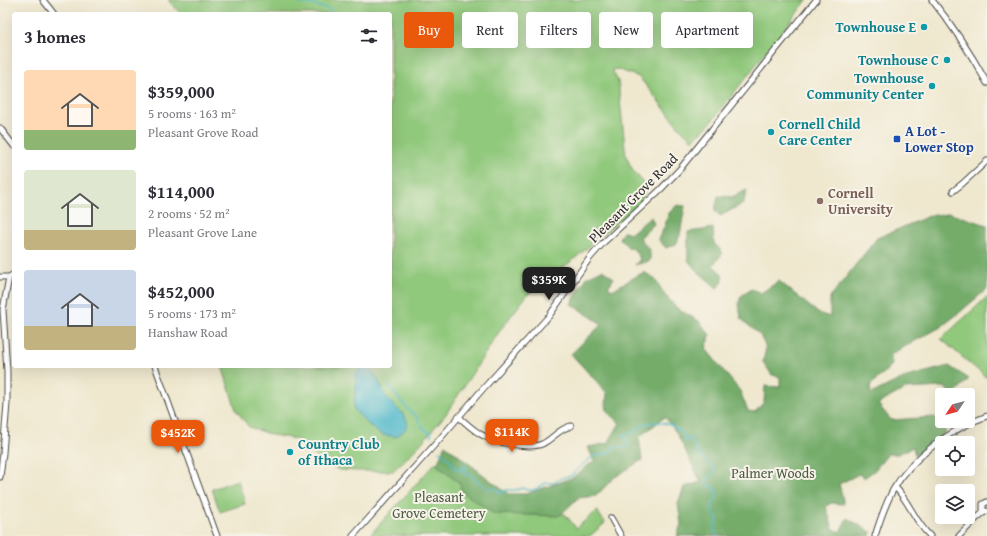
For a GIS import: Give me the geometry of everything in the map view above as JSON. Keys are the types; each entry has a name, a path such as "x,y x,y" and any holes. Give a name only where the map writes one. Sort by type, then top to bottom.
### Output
{"street":[{"path":"43,0 52,12"},
{"name":"Pleasant Grove Road","path":"352,536 549,316 589,259 603,243 661,189 680,169 816,0"},
{"path":"932,0 967,47 987,83"},
{"path":"0,128 12,143"},
{"path":"953,191 987,161"},
{"path":"0,477 7,403 3,310 9,278 12,276"},
{"path":"0,277 9,278"},
{"path":"156,368 217,536"},
{"path":"875,536 884,509 895,486 910,467 942,439 987,416"},
{"path":"459,417 486,437 505,443 531,446 546,442 560,430 571,426"},
{"path":"895,486 905,498 918,523 930,536"},
{"path":"959,536 985,512 983,504 987,502"},
{"path":"611,518 621,536"}],"green space":[{"path":"168,0 807,0 708,126 692,140 680,128 639,77 617,69 612,70 618,81 626,156 633,171 644,183 643,200 573,260 528,294 501,329 446,414 418,447 393,471 339,470 320,460 296,439 272,435 249,427 236,410 223,368 392,368 392,12 179,12"},
{"path":"747,190 743,204 720,216 715,211 718,196 732,197"},
{"path":"677,205 685,206 680,235 676,244 666,248 658,239 664,228 669,213"},
{"name":"Palmer Woods","path":"949,213 987,225 987,289 941,327 891,354 892,365 870,386 871,394 903,378 949,366 969,379 960,388 944,387 905,389 878,404 891,420 935,417 935,428 943,428 946,432 941,436 935,436 935,441 915,456 913,447 898,454 888,454 875,470 864,478 859,474 839,484 844,504 831,503 826,507 833,529 840,532 847,518 871,532 870,536 677,536 681,524 678,504 684,487 701,482 676,432 665,417 639,437 642,460 615,477 596,496 578,498 559,516 494,514 461,491 460,484 437,465 445,445 508,494 526,494 572,478 594,461 588,447 608,443 620,423 609,414 606,404 607,393 571,354 602,324 571,304 587,277 602,270 614,278 608,287 612,290 644,272 654,278 665,295 678,309 699,321 710,335 706,349 740,391 748,411 755,412 764,402 765,386 780,387 780,377 772,375 763,362 766,348 760,335 741,319 739,303 741,296 752,289 761,293 779,281 818,313 830,317 830,297 877,238 934,214 942,215"},
{"path":"651,217 654,224 640,238 650,251 650,261 635,265 640,259 633,248 629,248 619,238 624,231 631,233"},
{"path":"713,228 714,243 723,253 713,265 722,274 723,282 717,288 695,269 688,260 688,232"},
{"path":"987,297 987,378 941,339"},
{"name":"Pleasant Grove Cemetery","path":"436,462 472,493 532,512 565,514 576,528 597,511 605,523 590,536 369,536"},
{"path":"238,480 245,504 220,512 212,489"}],"water":[{"path":"361,368 369,368 372,371 386,397 406,418 408,423 402,433 395,437 380,434 355,410 354,400 356,382 354,375"}],"waterway":[{"path":"297,0 301,4 317,5 330,9 331,12"},
{"path":"389,385 402,403 418,418 419,422"},
{"path":"439,451 447,457 457,470 466,467 467,468 462,471 465,475 472,475 476,481 487,489 497,489 500,493 507,490 523,488 527,490 534,490 546,483 554,483 561,478 571,476 594,456 609,453 614,447 627,448 629,443 623,435 635,432 644,424 657,422 669,424 683,434 685,441 690,438 698,453 715,469 705,483 714,488 717,494 712,506 713,512 718,520 714,528 717,536"},
{"path":"421,425 424,429 431,433 431,436"}],"place":[{"name":"Townhouse E","path":"924,27"},
{"name":"Townhouse C","path":"947,60"},
{"name":"Townhouse Community Center","path":"932,86"},
{"name":"Cornell Child Care Center","path":"771,132"},
{"name":"A Lot - Lower Stop","path":"897,139"},
{"name":"Cornell University","path":"820,201"},
{"name":"Country Club of Ithaca","path":"290,452"}]}
